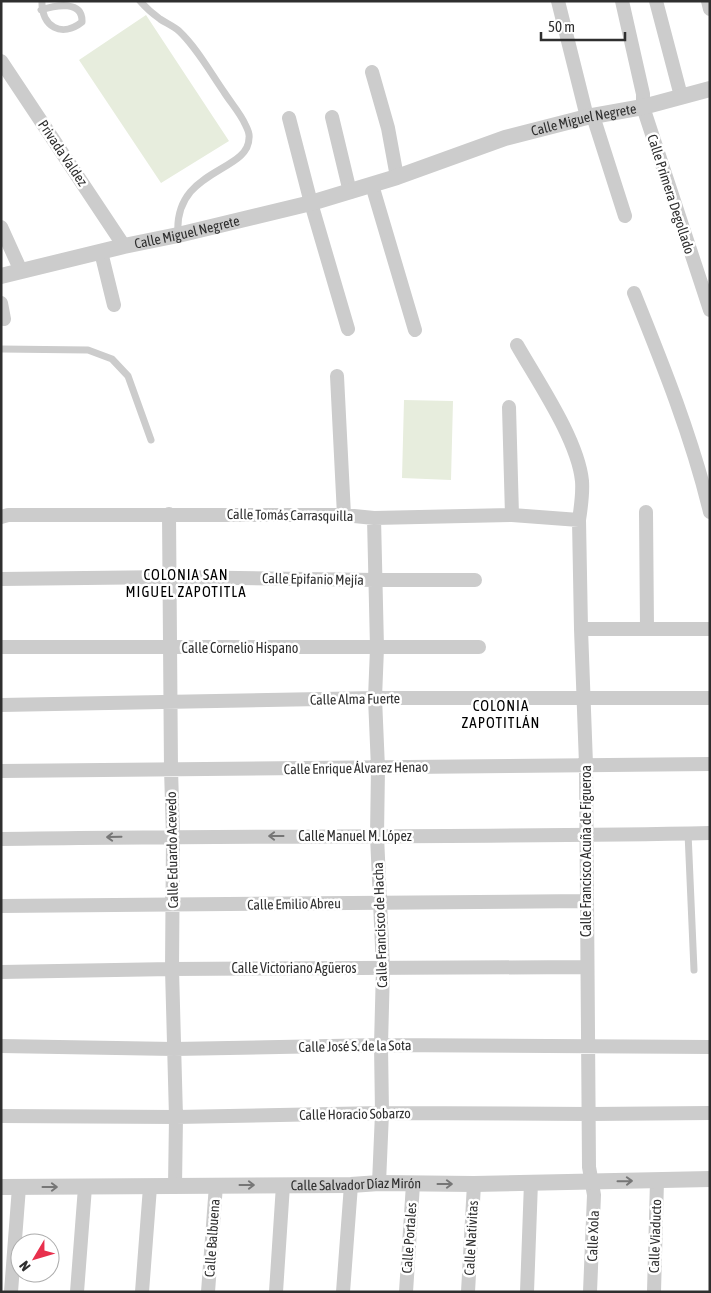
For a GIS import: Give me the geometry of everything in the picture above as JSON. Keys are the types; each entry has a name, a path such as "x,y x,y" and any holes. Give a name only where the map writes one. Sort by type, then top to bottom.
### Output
{"street":[{"path":"558,1 590,116 625,216"},
{"name":"Calle Primera Degollado","path":"622,1 643,94 642,107 710,310"},
{"path":"656,1 681,96"},
{"path":"708,1 710,9"},
{"name":"Privada Valdez","path":"1,61 124,246"},
{"path":"372,72 388,128 397,177"},
{"name":"Calle Miguel Negrete","path":"1,276 311,203 397,177 505,138 590,116 642,107 710,89"},
{"path":"332,117 350,192"},
{"path":"289,118 311,203 348,330"},
{"path":"372,185 415,330"},
{"path":"1,227 21,271"},
{"path":"101,252 114,305"},
{"path":"634,293 660,356 701,473 710,512"},
{"path":"1,303 4,319"},
{"name":"Calle Francisco Acuña de Figueroa","path":"517,345 573,446 582,480 579,520 586,764 589,1167 592,1181"},
{"path":"336,376 344,515"},
{"path":"509,406 512,515"},
{"path":"646,512 647,628"},
{"name":"Calle Tomás Carrasquilla","path":"1,517 8,515 169,514 344,515 374,518 512,515 579,520"},
{"name":"Calle Eduardo Acevedo","path":"169,514 173,836 172,969 176,1117 175,1186"},
{"name":"Calle Francisco de Hacha","path":"374,518 377,648 375,698 378,768 377,836 383,968 382,1112 379,1183"},
{"name":"Calle Epifanio Mejía","path":"1,580 170,577 475,580"},
{"path":"581,629 710,629"},
{"name":"Calle Cornelio Hispano","path":"1,647 479,647"},
{"name":"Calle Alma Fuerte","path":"1,705 375,698 710,698"},
{"name":"Calle Enrique Álvarez Henao","path":"1,771 710,764"},
{"name":"Calle Manuel M. López","path":"1,839 173,836 710,833"},
{"name":"Calle Emilio Abreu","path":"1,906 586,901"},
{"name":"Calle Victoriano Agüeros","path":"1,972 172,969 587,967"},
{"name":"Calle José S. de la Sota","path":"1,1046 174,1049 381,1045 710,1047"},
{"name":"Calle Horacio Sobarzo","path":"1,1116 176,1117 382,1112 710,1113"},
{"name":"Calle Salvador Díaz Mirón","path":"1,1187 352,1185 379,1183 474,1184 710,1179"},
{"name":"Calle Xola","path":"590,1292 594,1195 592,1181"},
{"name":"Calle Viaducto","path":"654,1292 657,1181"},
{"path":"527,1292 531,1182"},
{"name":"Calle Portales","path":"406,1292 413,1184"},
{"name":"Calle Nativitas","path":"468,1292 474,1184"},
{"name":"Calle Balbuena","path":"208,1292 216,1185"},
{"path":"276,1292 283,1185"},
{"path":"343,1292 352,1185"},
{"path":"11,1292 19,1187"},
{"path":"77,1292 84,1187"},
{"path":"142,1292 150,1187"}],"lane":[{"path":"41,10 64,4 77,7 82,15 82,22 71,29 62,30 52,27 41,10 42,1"},
{"path":"140,1 160,19 180,32 244,122 250,137 244,153 202,180 186,196 180,210 177,227 178,235"},
{"path":"1,349 88,350 112,359 128,376 151,440"},
{"path":"688,833 694,970"}],"green space":[{"path":"146,15 229,141 161,183 79,60"},
{"path":"404,400 453,401 451,480 402,478"}],"district":[{"name":"COLONIA SAN MIGUEL ZAPOTITLA","path":"186,582"},
{"name":"COLONIA ZAPOTITLÁN","path":"501,714"}]}
